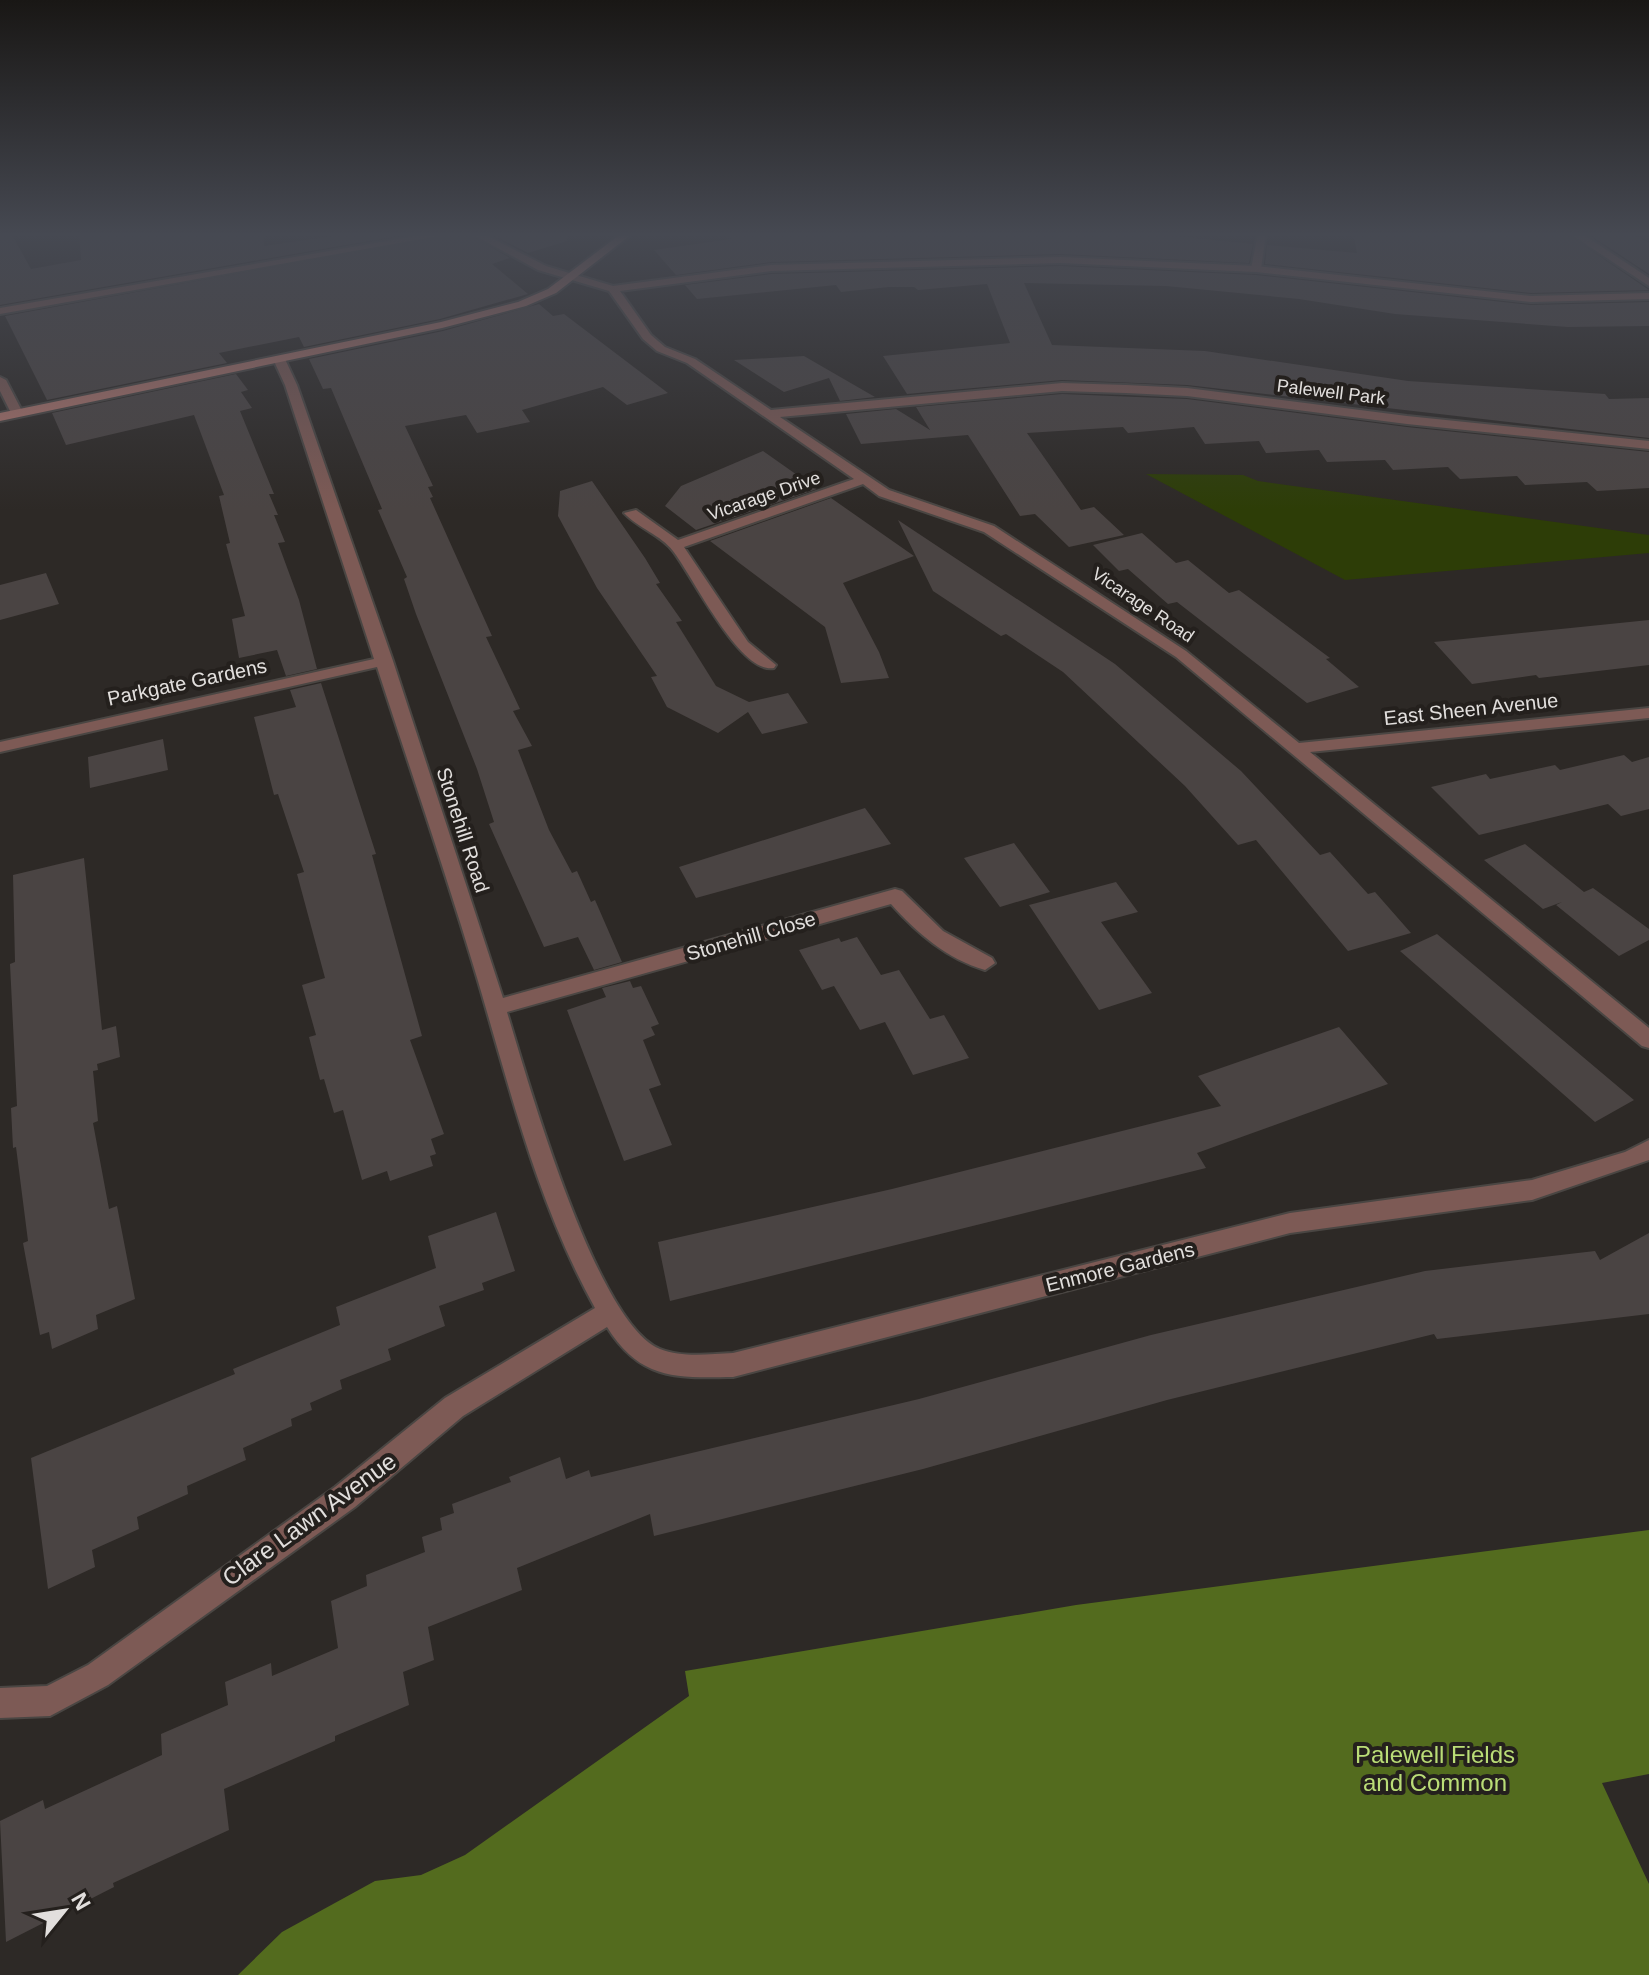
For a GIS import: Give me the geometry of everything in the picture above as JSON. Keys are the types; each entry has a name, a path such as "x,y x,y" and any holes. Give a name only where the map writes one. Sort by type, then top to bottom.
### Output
{"main road":[{"path":"0,417 441,325"}],"street":[{"name":"Vicarage Road","path":"639,325 661,349 691,361 863,480 911,504 989,529 1181,654 1649,1040"},
{"name":"Stonehill Road","path":"279,359 291,385 385,661 497,1007 532,1135 569,1235 610,1312"},
{"path":"0,380 17,413"},
{"name":"Palewell Park","path":"768,414 1062,387 1126,389 1187,392 1497,431 1649,445"},
{"name":"Vicarage Drive","path":"676,545 863,480"},
{"path":"631,513 676,545 742,645 768,665"},
{"name":"Parkgate Gardens","path":"0,747 385,661"},
{"name":"East Sheen Avenue","path":"1297,748 1649,713"},
{"name":"Stonehill Close","path":"497,1007 895,896 923,929 952,951 985,963"},
{"name":"Enmore Gardens","path":"610,1312 640,1351 680,1366 733,1365 1290,1223 1532,1190 1632,1159 1649,1149"},
{"name":"Clare Lawn Avenue","path":"0,1703 50,1701 98,1675 345,1497 454,1407 610,1312"}],"green space":[{"path":"1146,474 1243,475 1258,481 1649,535 1649,553 1345,580"},
{"name":"Palewell Fields and Common","path":"1649,1530 1649,1774 1602,1783 1649,1884 1649,1975 238,1975 282,1932 375,1881 421,1875 465,1855 689,1696 685,1671 1076,1605"}],"building":[{"path":"10,325 410,325 304,347 299,337 219,353 227,363 47,400"},
{"path":"464,325 579,325 668,393 627,405 603,387 522,410 530,422 477,433 466,415 405,426 433,486 428,487 433,497 430,498 492,636 486,637 520,709 513,711 532,746 518,750 549,830 572,873 577,871 591,902 595,900 622,962 594,970 578,937 544,947 489,824 494,822 477,769 416,614 404,579 407,577 378,510 382,509 331,388 323,389 309,359"},
{"path":"1003,325 1043,325 1052,345 1205,351 1408,381 1605,394 1609,399 1649,398 1649,438 1187,385 1062,380 907,394 883,356 1010,343"},
{"path":"1544,325 1649,325 1649,326"},
{"path":"804,356 875,397 840,401 829,378 784,392 734,360"},
{"path":"236,374 248,390 241,392 252,408 240,411 274,494 269,494 285,542 278,543 299,600 317,669 286,676 277,650 239,658 232,619 245,616 226,544 230,543 219,496 224,495 194,415 66,445 52,413"},
{"path":"1062,394 1187,399 1407,427 1649,452 1649,488 1597,491 1587,482 1525,485 1517,476 1460,479 1448,467 1393,470 1385,460 1327,462 1319,450 1266,453 1259,441 1205,444 1194,427 1128,433 1123,427 1027,433 1081,510 1094,507 1124,535 1069,547 1035,514 1020,516 968,435 861,444 846,414 896,409 930,430 916,407"},
{"path":"763,451 817,489 696,530 665,506 681,486"},
{"path":"592,481 645,558 660,583 656,584 682,621 676,622 716,686 749,702 788,693 808,723 762,734 748,712 718,733 667,707 651,677 657,676 597,588 558,516 560,491"},
{"path":"831,498 914,556 843,583 889,678 841,683 825,627 710,541"},
{"path":"898,520 1115,664 1241,771 1320,855 1330,852 1368,894 1375,892 1411,933 1348,951 1256,840 1238,845 1185,786 1063,672 933,591"},
{"path":"1142,533 1176,563 1188,560 1229,593 1239,590 1330,658 1326,659 1359,687 1307,703 1177,602 1168,604 1128,569 1119,571 1093,545"},
{"path":"46,573 59,604 0,620 0,585"},
{"path":"1649,620 1649,665 1539,678 1536,675 1472,684 1434,642"},
{"path":"321,683 376,854 372,855 422,1036 410,1040 444,1134 431,1139 436,1154 430,1156 433,1166 390,1181 387,1171 362,1180 343,1110 334,1113 324,1079 320,1080 309,1037 316,1035 302,985 325,978 297,874 304,872 278,794 274,795 254,717 296,707 290,690"},
{"path":"163,739 168,770 90,788 88,757"},
{"path":"1624,755 1632,762 1649,757 1649,809 1621,816 1608,804 1479,835 1431,787 1486,774 1490,779 1555,765 1560,770"},
{"path":"865,808 891,844 696,898 679,867"},
{"path":"1014,843 1050,892 1000,907 964,858"},
{"path":"1525,844 1584,892 1593,888 1649,929 1649,940 1619,956 1556,905 1562,902 1543,909 1484,860"},
{"path":"84,858 102,1030 116,1026 120,1057 97,1064 98,1070 93,1071 98,1121 93,1123 109,1209 117,1206 135,1299 96,1315 98,1329 52,1349 49,1332 40,1335 23,1243 28,1241 16,1147 13,1148 11,1108 17,1106 10,964 15,962 13,875"},
{"path":"1116,882 1138,912 1101,922 1152,993 1099,1010 1029,905"},
{"path":"1437,934 1634,1100 1595,1122 1400,951"},
{"path":"857,937 881,975 899,970 930,1019 944,1015 969,1058 913,1075 885,1022 860,1030 834,986 822,990 799,950 839,938 841,942"},
{"path":"630,981 633,988 641,986 659,1024 651,1027 655,1035 643,1040 661,1085 649,1089 672,1145 624,1161 567,1010 606,997 602,988"},
{"path":"1339,1027 1388,1084 1197,1153 1206,1168 670,1301 658,1242 892,1189 1221,1106 1198,1076"},
{"path":"496,1212 515,1271 482,1283 484,1290 439,1306 445,1326 388,1349 391,1360 340,1380 342,1389 310,1403 312,1410 291,1419 292,1426 243,1448 246,1460 187,1486 188,1494 137,1517 139,1529 92,1550 95,1567 48,1589 31,1458 235,1374 233,1369 340,1325 336,1307 436,1268 428,1236"},
{"path":"1649,1233 1649,1314 1437,1339 1434,1334 1167,1400 923,1469 654,1536 650,1514 517,1568 522,1590 428,1627 434,1660 403,1672 409,1705 224,1789 229,1830 113,1883 114,1887 6,1942 0,1821 43,1800 45,1809 162,1755 161,1734 228,1705 225,1682 271,1663 272,1676 338,1648 331,1601 367,1586 366,1575 425,1552 422,1537 442,1530 440,1518 454,1513 452,1504 511,1482 509,1477 560,1457 566,1479 589,1470 591,1477 919,1399 1151,1335 1425,1271 1595,1251 1600,1260"}]}
